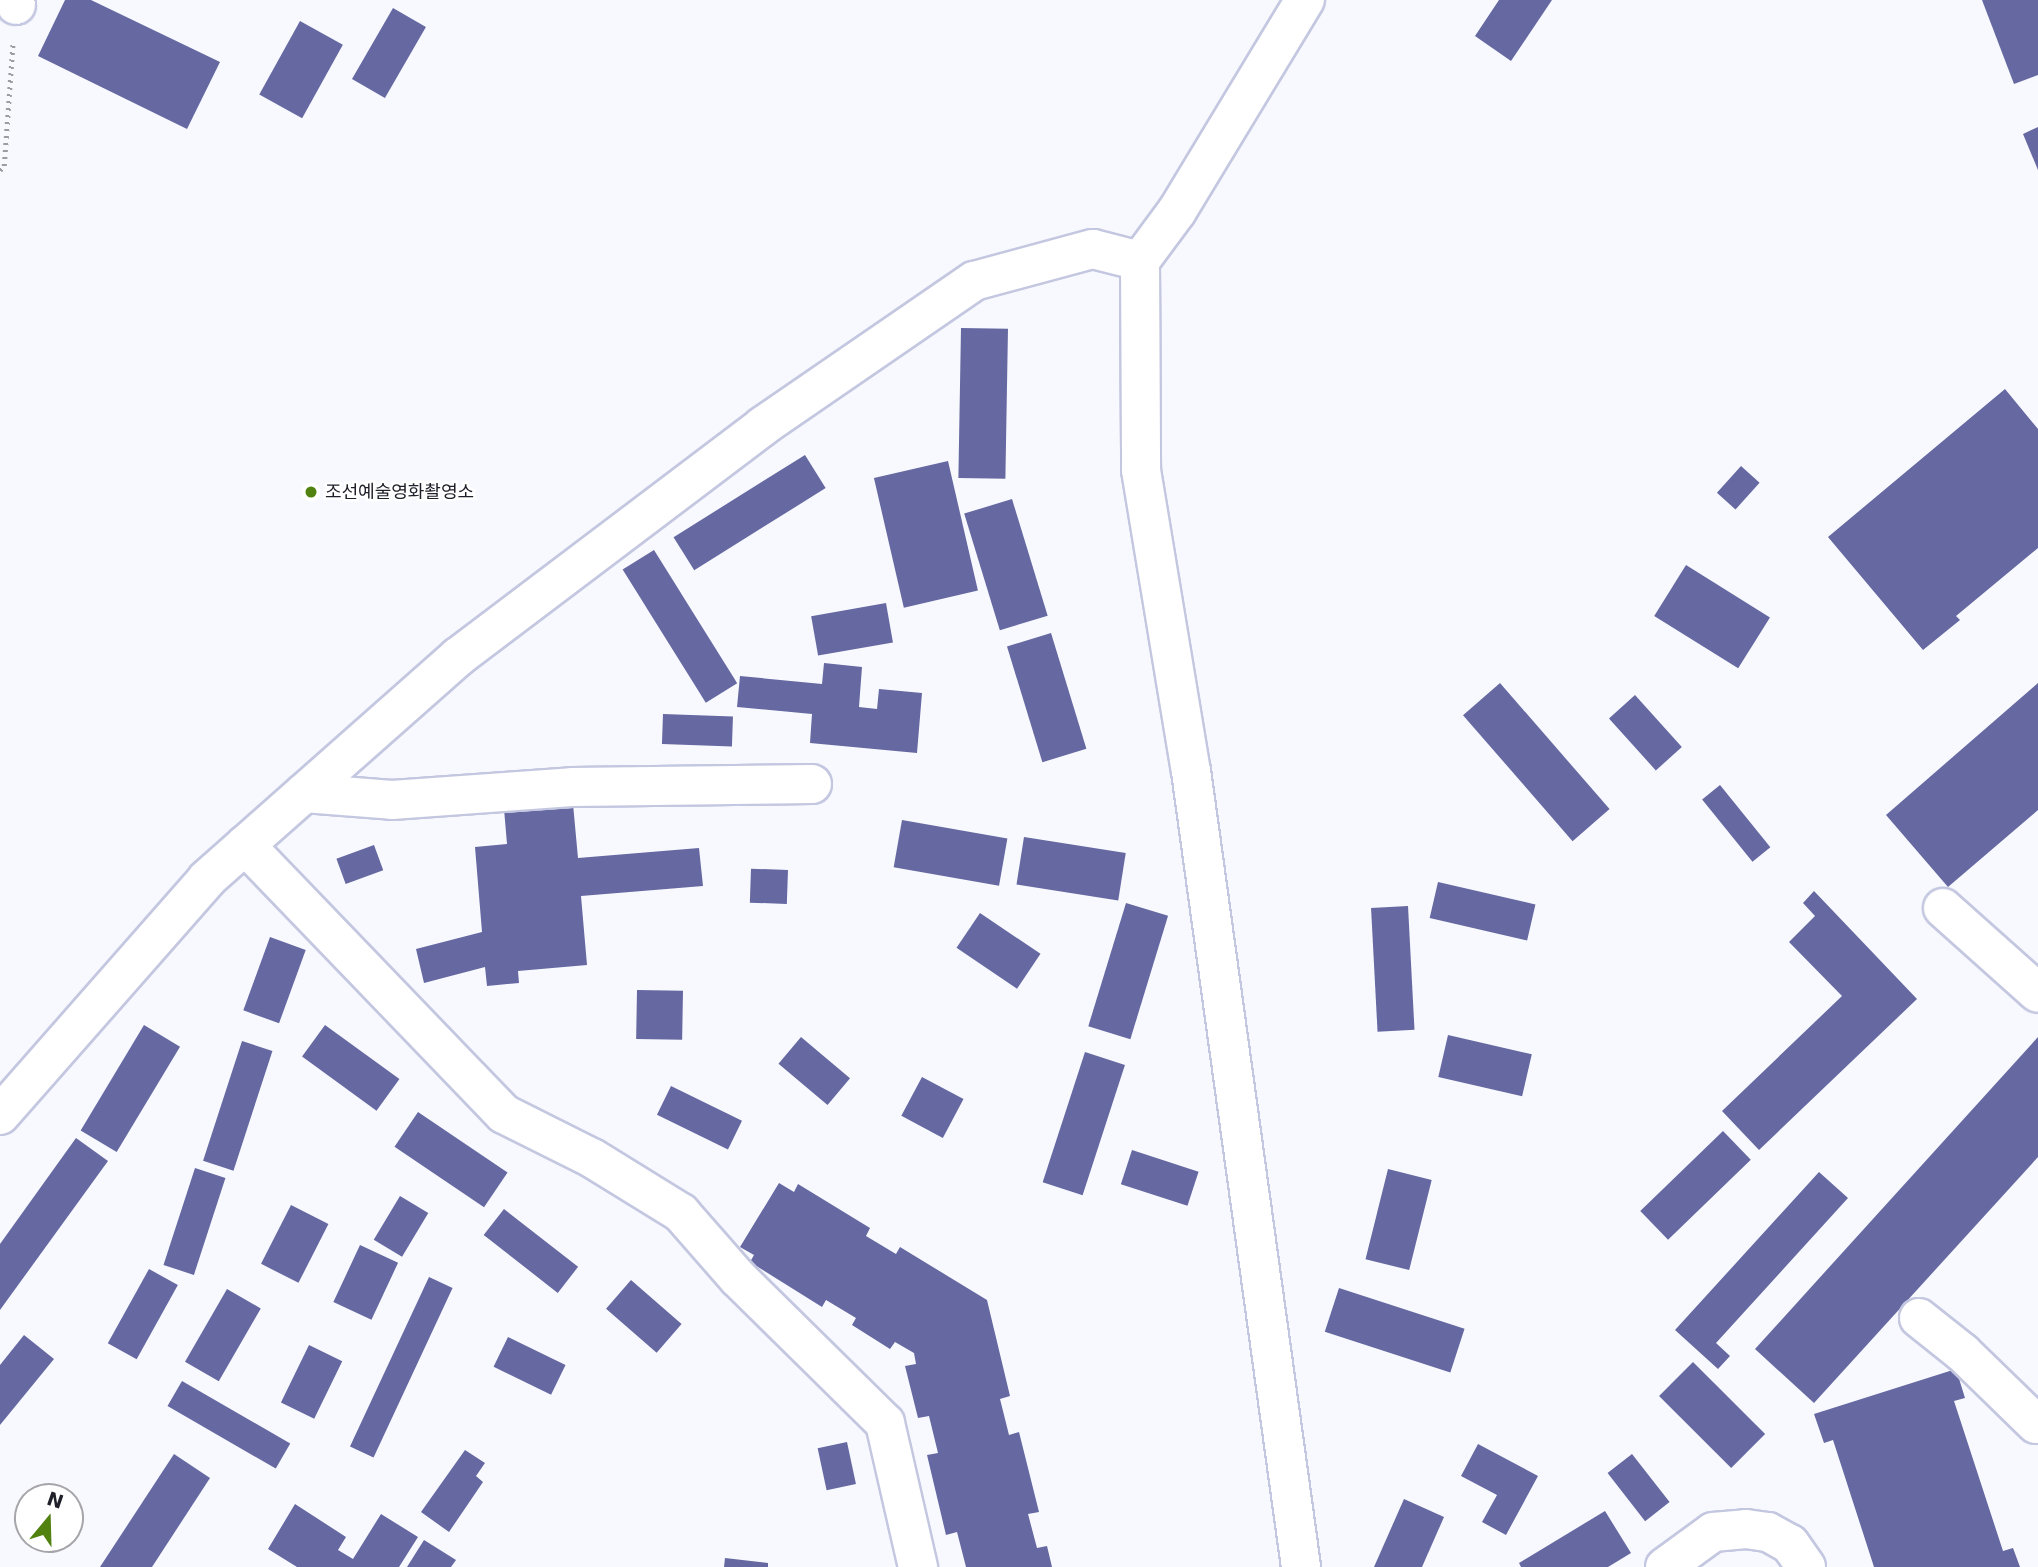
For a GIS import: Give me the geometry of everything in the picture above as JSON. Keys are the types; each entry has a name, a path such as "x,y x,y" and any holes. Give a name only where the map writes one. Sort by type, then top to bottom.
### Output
{"street":[{"path":"1301,1567 1191,771 1141,470 1140,261 1177,211 1305,0"},
{"path":"0,1115 207,879 458,657 763,426 974,281 1093,249 1140,261"},
{"path":"304,793 392,800 572,788 813,784"},
{"path":"245,845 504,1114 593,1158 681,1213 738,1278 885,1423 918,1567"},
{"path":"1944,908 2038,993"},
{"path":"1919,1318 1964,1353 2037,1422"},
{"path":"1665,1567 1713,1532 1746,1530 1768,1532 1790,1544 1806,1567"}],"path":[{"path":"0,170 4,166 16,2"}],"building":[{"path":"65,0 91,0 220,62 187,129 38,56"},
{"path":"1499,0 1552,0 1511,61 1475,36"},
{"path":"1982,0 2038,0 2038,75 2014,84"},
{"path":"393,8 426,27 385,98 352,79"},
{"path":"300,21 343,45 302,118 259,94"},
{"path":"2038,127 2038,170 2023,134"},
{"path":"961,328 1008,329 1005,479 958,478"},
{"path":"2005,389 2038,429 2038,548 1956,616 1960,620 1923,650 1828,537"},
{"path":"805,455 826,488 694,570 674,537"},
{"path":"948,461 978,591 904,608 874,478"},
{"path":"1741,466 1760,483 1735,509 1717,493"},
{"path":"1012,499 1048,616 1000,630 964,514"},
{"path":"654,550 737,683 706,703 623,570"},
{"path":"1686,565 1770,617 1738,668 1654,616"},
{"path":"886,603 893,642 818,656 811,616"},
{"path":"1051,633 1086,749 1042,762 1007,646"},
{"path":"824,663 862,667 859,707 877,709 879,689 922,693 917,753 810,743 812,714 737,707 740,676 822,684"},
{"path":"1500,683 1610,809 1573,841 1463,715"},
{"path":"2038,683 2038,810 1948,887 1886,815"},
{"path":"1635,695 1682,747 1656,770 1609,718"},
{"path":"663,714 733,716 732,746 662,744"},
{"path":"1720,785 1770,847 1752,862 1702,799"},
{"path":"573,804 578,858 699,848 703,886 581,896 587,965 518,971 519,983 487,986 485,967 424,983 416,949 482,932 475,847 507,844 504,809"},
{"path":"902,820 1007,839 999,886 894,867"},
{"path":"1024,837 1126,853 1118,901 1016,884"},
{"path":"374,845 383,870 346,884 336,859"},
{"path":"751,869 788,870 787,904 750,903"},
{"path":"1438,882 1535,904 1527,941 1430,918"},
{"path":"1814,891 1917,999 1759,1150 1722,1111 1842,996 1789,942 1815,916 1803,903"},
{"path":"1126,903 1168,916 1130,1039 1088,1026"},
{"path":"1408,906 1414,1030 1378,1032 1371,908"},
{"path":"980,913 1041,954 1017,989 957,948"},
{"path":"270,937 306,950 279,1023 243,1010"},
{"path":"637,990 683,991 682,1040 636,1039"},
{"path":"144,1025 180,1047 117,1152 81,1130"},
{"path":"325,1025 399,1079 377,1111 302,1057"},
{"path":"1448,1035 1532,1054 1522,1096 1438,1077"},
{"path":"801,1037 850,1078 828,1105 779,1064"},
{"path":"2038,1037 2038,1157 1814,1403 1755,1349"},
{"path":"242,1041 272,1051 233,1171 203,1161"},
{"path":"1085,1052 1125,1065 1083,1195 1043,1182"},
{"path":"922,1077 963,1099 943,1138 901,1116"},
{"path":"671,1086 742,1121 728,1149 657,1115"},
{"path":"418,1112 508,1172 484,1207 395,1147"},
{"path":"1723,1131 1751,1160 1668,1240 1640,1211"},
{"path":"76,1138 108,1161 0,1310 0,1244"},
{"path":"1132,1150 1199,1172 1187,1206 1121,1184"},
{"path":"195,1168 225,1178 194,1275 163,1265"},
{"path":"1388,1169 1432,1180 1409,1270 1366,1259"},
{"path":"1819,1172 1848,1198 1716,1343 1730,1356 1718,1369 1675,1330"},
{"path":"779,1183 794,1192 798,1184 870,1228 866,1236 896,1254 900,1247 987,1300 1010,1396 1000,1399 1009,1435 1019,1432 1039,1512 1028,1514 1037,1548 1047,1546 1052,1567 966,1567 957,1532 946,1535 927,1455 938,1453 929,1416 918,1418 905,1366 916,1364 914,1353 895,1342 890,1349 852,1325 856,1318 826,1300 822,1307 750,1262 754,1255 740,1247"},
{"path":"400,1196 428,1213 402,1257 374,1240"},
{"path":"291,1205 328,1224 298,1283 261,1264"},
{"path":"504,1209 578,1267 558,1293 484,1235"},
{"path":"360,1245 398,1263 371,1320 333,1302"},
{"path":"149,1269 178,1285 137,1359 108,1343"},
{"path":"429,1277 453,1288 374,1457 350,1446"},
{"path":"631,1280 682,1324 657,1353 606,1309"},
{"path":"1339,1288 1465,1329 1450,1373 1325,1332"},
{"path":"227,1289 261,1308 219,1381 185,1362"},
{"path":"24,1335 54,1359 0,1425 0,1365"},
{"path":"508,1337 566,1365 551,1395 494,1367"},
{"path":"309,1345 342,1361 314,1419 281,1403"},
{"path":"1693,1362 1765,1434 1731,1468 1659,1396"},
{"path":"1956,1369 1965,1398 1954,1401 2003,1551 2013,1548 2020,1567 1874,1567 1833,1440 1824,1443 1814,1414"},
{"path":"182,1381 290,1444 276,1469 168,1406"},
{"path":"847,1442 856,1484 827,1490 818,1448"},
{"path":"1478,1444 1538,1476 1506,1535 1482,1522 1497,1495 1461,1476"},
{"path":"465,1450 485,1463 476,1476 483,1482 449,1532 421,1512"},
{"path":"174,1454 210,1478 152,1567 100,1567"},
{"path":"1632,1454 1670,1502 1645,1521 1608,1473"},
{"path":"1404,1499 1444,1517 1422,1567 1374,1567"},
{"path":"295,1504 346,1537 338,1550 353,1559 381,1514 418,1537 399,1567 297,1567 268,1549"},
{"path":"1605,1511 1631,1553 1608,1567 1521,1567 1519,1563"},
{"path":"424,1540 456,1560 451,1567 407,1567"},
{"path":"725,1558 768,1563 768,1567 724,1567"}],"place":[{"name":"조선예술영화촬영소","path":"311,492"}]}
